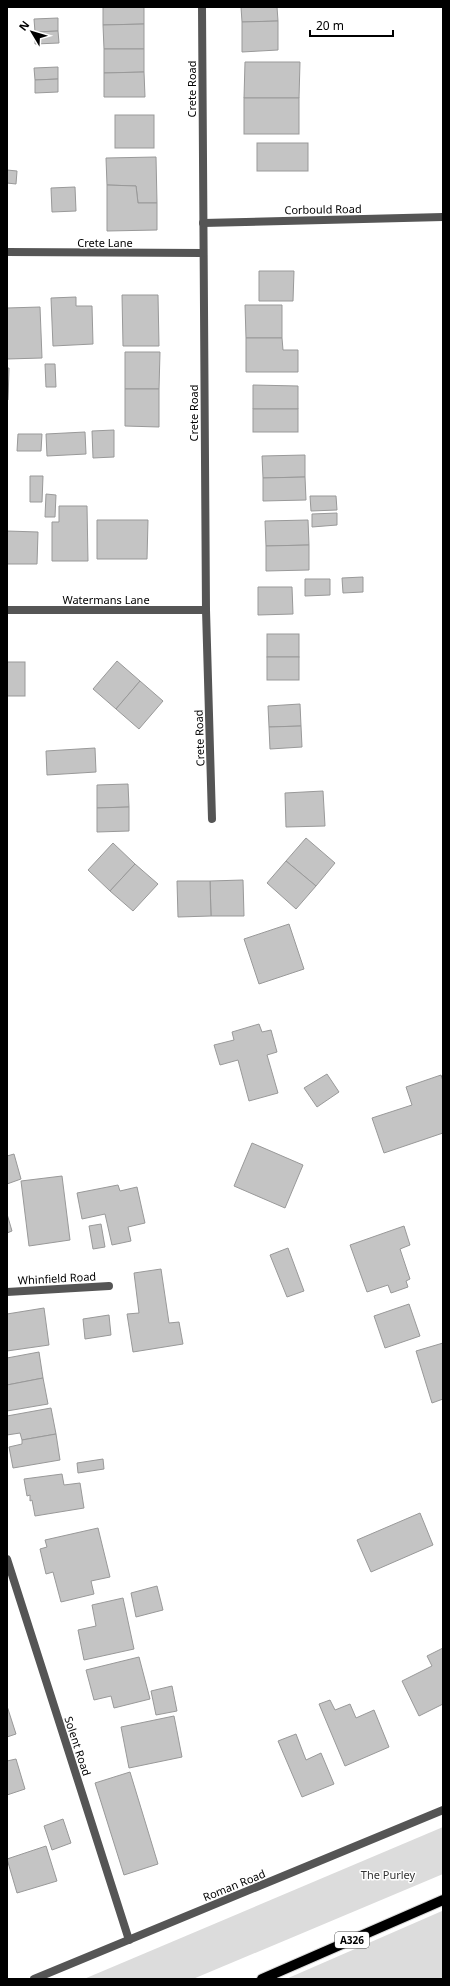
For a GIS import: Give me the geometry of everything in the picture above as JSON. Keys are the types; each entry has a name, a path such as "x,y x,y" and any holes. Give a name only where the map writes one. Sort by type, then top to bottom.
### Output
{"main road":[{"name":"A326","path":"262,1979 443,1900"}],"street":[{"name":"Crete Road","path":"202,7 206,610 212,819"},
{"name":"Corbould Road","path":"203,223 443,217"},
{"name":"Crete Lane","path":"7,252 203,253"},
{"name":"Watermans Lane","path":"7,610 206,610"},
{"name":"Whinfield Road","path":"7,1292 109,1286"},
{"name":"Solent Road","path":"7,1559 129,1940"},
{"name":"Roman Road","path":"34,1979 443,1810"}],"green space":[{"name":"The Purley","path":"443,1827 443,1874 193,1979 84,1979"},
{"path":"443,1910 443,1979 286,1979 442,1911"}],"building":[{"path":"103,7 144,7 144,24 103,25"},
{"path":"241,7 277,7 278,21 242,22"},
{"path":"58,18 58,31 35,32 34,19"},
{"path":"278,21 278,50 242,52 242,22"},
{"path":"144,24 144,49 104,49 103,25"},
{"path":"58,31 59,43 35,44 35,32"},
{"path":"104,49 144,49 144,72 104,73"},
{"path":"245,62 300,62 299,98 244,98"},
{"path":"58,67 58,79 35,80 34,68"},
{"path":"144,72 145,97 104,97 104,73"},
{"path":"58,79 58,92 35,93 35,80"},
{"path":"244,98 299,98 299,134 244,134"},
{"path":"115,115 154,115 154,148 115,148"},
{"path":"257,143 308,143 308,171 257,171"},
{"path":"156,157 157,203 138,203 136,186 107,185 106,158"},
{"path":"7,170 17,171 16,184 7,183"},
{"path":"107,185 136,186 138,203 157,203 157,230 107,231"},
{"path":"75,187 76,211 52,212 51,188"},
{"path":"259,271 294,271 293,301 259,301"},
{"path":"122,295 158,295 159,346 123,346"},
{"path":"76,297 76,306 92,306 93,344 53,346 51,298"},
{"path":"245,305 282,305 282,338 246,338"},
{"path":"40,307 42,358 7,359 7,308"},
{"path":"246,338 282,338 283,350 298,350 298,372 246,372"},
{"path":"125,352 160,352 159,389 125,389"},
{"path":"45,364 55,364 56,387 46,387"},
{"path":"7,368 9,368 8,400 7,400"},
{"path":"253,385 298,386 298,409 253,409"},
{"path":"125,389 159,389 159,427 125,426"},
{"path":"253,409 298,409 298,432 253,432"},
{"path":"114,430 114,457 93,458 92,431"},
{"path":"85,432 86,454 47,456 46,434"},
{"path":"18,434 42,434 41,451 17,451"},
{"path":"305,455 305,477 263,478 262,456"},
{"path":"30,476 43,476 42,502 30,502"},
{"path":"305,477 306,500 263,501 263,478"},
{"path":"46,494 56,495 55,517 45,517"},
{"path":"310,496 336,496 337,510 311,511"},
{"path":"59,506 87,506 88,561 52,561 52,522 59,522"},
{"path":"337,513 337,525 312,527 312,514"},
{"path":"97,520 148,520 147,559 97,559"},
{"path":"308,520 309,545 266,546 265,521"},
{"path":"7,531 38,532 37,564 7,564"},
{"path":"309,545 309,570 266,571 266,546"},
{"path":"363,577 363,592 343,593 342,578"},
{"path":"305,579 330,579 330,595 305,596"},
{"path":"258,587 292,587 293,614 258,615"},
{"path":"267,634 299,634 299,657 267,657"},
{"path":"267,657 299,657 299,680 267,680"},
{"path":"117,661 140,681 116,709 93,689"},
{"path":"7,662 25,662 25,696 7,696"},
{"path":"140,681 163,701 139,729 116,709"},
{"path":"300,704 301,726 269,727 268,706"},
{"path":"301,726 302,747 270,749 269,727"},
{"path":"95,748 96,772 47,775 46,751"},
{"path":"128,784 129,807 97,808 97,785"},
{"path":"323,791 325,826 286,827 285,793"},
{"path":"129,807 129,831 97,832 97,808"},
{"path":"306,838 335,863 316,886 286,861"},
{"path":"113,843 135,864 110,891 88,870"},
{"path":"286,861 316,886 296,909 267,883"},
{"path":"135,864 158,884 133,911 110,891"},
{"path":"243,880 244,916 211,916 210,881"},
{"path":"177,881 210,881 211,916 178,917"},
{"path":"289,924 304,969 259,984 244,939"},
{"path":"259,1024 262,1032 271,1030 277,1052 267,1055 278,1093 249,1101 238,1060 220,1065 214,1045 234,1040 232,1032"},
{"path":"327,1074 339,1092 317,1107 304,1088"},
{"path":"441,1075 443,1081 443,1133 384,1153 372,1118 412,1105 406,1087"},
{"path":"252,1143 303,1165 285,1208 234,1186"},
{"path":"14,1154 21,1179 7,1184 7,1156"},
{"path":"62,1176 70,1240 29,1246 21,1181"},
{"path":"118,1185 120,1191 137,1187 145,1223 128,1227 131,1241 112,1245 105,1214 82,1219 77,1193"},
{"path":"7,1214 12,1231 7,1233"},
{"path":"101,1224 105,1247 93,1249 89,1226"},
{"path":"404,1226 410,1245 400,1249 410,1279 406,1281 408,1287 391,1293 388,1285 367,1292 350,1245"},
{"path":"288,1248 304,1291 287,1297 270,1255"},
{"path":"161,1269 169,1323 179,1322 183,1344 133,1352 127,1314 139,1313 134,1273"},
{"path":"409,1304 420,1336 385,1348 374,1316"},
{"path":"44,1308 49,1345 7,1351 7,1314"},
{"path":"109,1315 111,1335 85,1339 83,1319"},
{"path":"443,1343 443,1399 432,1403 416,1351"},
{"path":"39,1352 43,1378 7,1385 7,1358"},
{"path":"43,1378 48,1404 7,1411 7,1385"},
{"path":"51,1408 56,1434 22,1440 20,1433 7,1435 7,1416"},
{"path":"56,1434 60,1460 13,1468 9,1447 22,1444 22,1440"},
{"path":"103,1459 104,1469 78,1473 77,1463"},
{"path":"62,1474 64,1485 80,1483 84,1508 35,1516 32,1500 30,1501 30,1495 27,1496 24,1479"},
{"path":"420,1513 433,1545 371,1572 357,1540"},
{"path":"98,1528 110,1577 91,1581 94,1594 61,1602 53,1572 46,1574 40,1549 47,1547 45,1540"},
{"path":"157,1586 163,1610 136,1617 131,1593"},
{"path":"123,1598 134,1649 84,1660 78,1630 96,1626 92,1605"},
{"path":"443,1648 443,1704 419,1716 402,1681 432,1666 427,1656"},
{"path":"139,1657 150,1699 114,1708 111,1696 94,1700 86,1670"},
{"path":"172,1686 177,1711 156,1715 151,1691"},
{"path":"330,1700 335,1710 350,1704 356,1718 374,1710 389,1747 345,1766 319,1704"},
{"path":"7,1706 16,1734 7,1737"},
{"path":"174,1716 182,1757 129,1768 121,1727"},
{"path":"296,1734 306,1760 321,1753 334,1784 302,1797 278,1741"},
{"path":"16,1759 25,1789 7,1795 7,1761"},
{"path":"130,1772 158,1864 124,1875 95,1783"},
{"path":"63,1819 71,1843 52,1850 44,1826"},
{"path":"46,1846 57,1881 17,1893 7,1859"}]}
